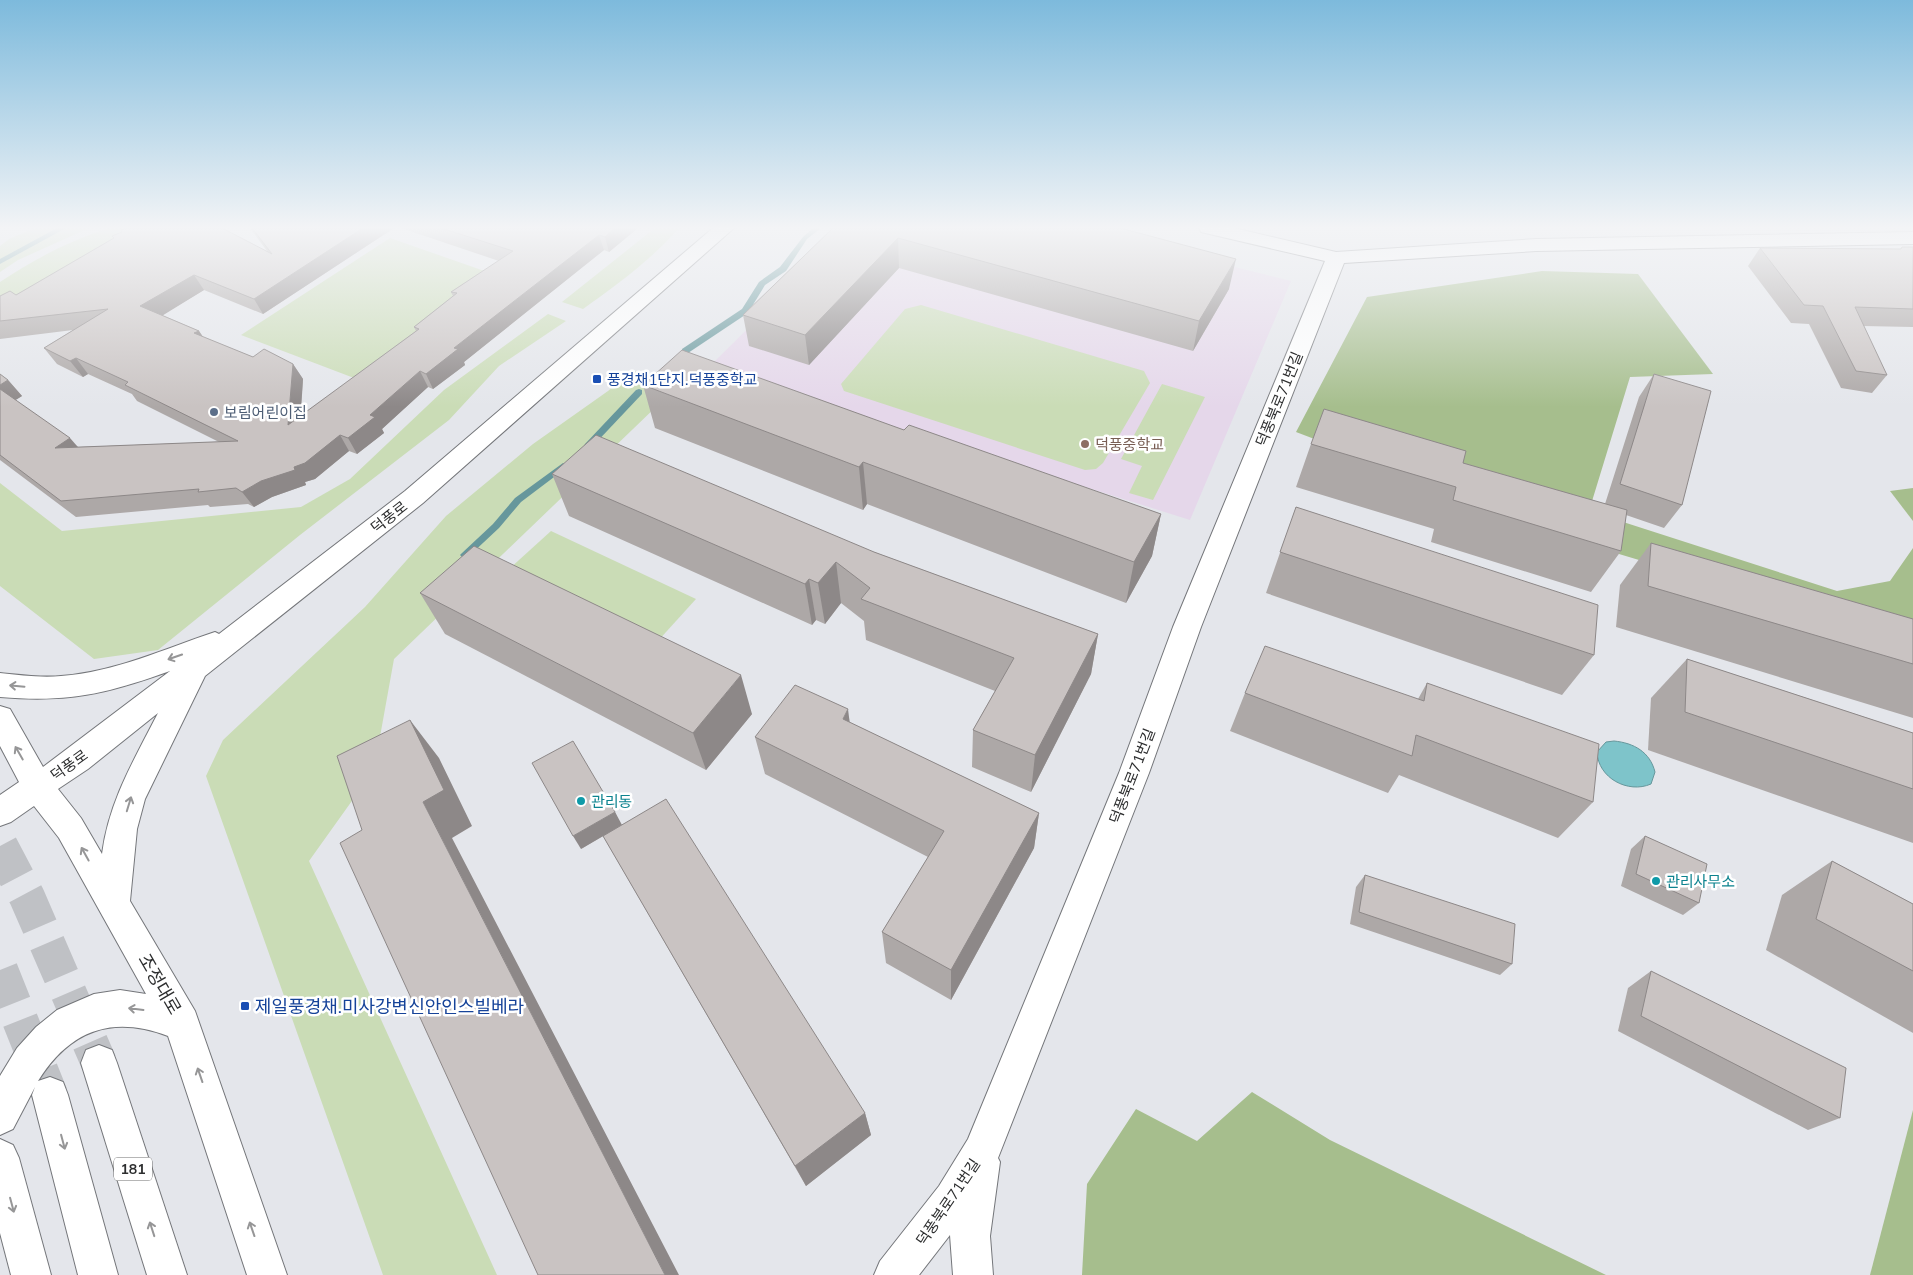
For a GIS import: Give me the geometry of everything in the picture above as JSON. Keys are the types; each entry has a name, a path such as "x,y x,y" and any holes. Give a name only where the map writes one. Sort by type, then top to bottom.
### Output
{"main road":[{"name":"덕풍로","path":"0,812 77,760 414,497 656,288"},
{"name":"덕풍북로71번길","path":"894,1275 953,1200 982,1152 1134,773 1190,618 1324,288"},
{"path":"0,685 68,687 114,679 238,635"},
{"path":"113,904 121,829 130,798 196,668"},
{"name":"조정대로","path":"0,718 38,786 70,828 182,1024 268,1275"},
{"path":"0,1116 10,1092 30,1060 50,1036 70,1021 91,1011 115,1007 163,1014 182,1024"},
{"name":"181","path":"99,1063 166,1275"},
{"path":"50,1095 98,1275"},
{"path":"973,1275 970,1236 982,1152"},
{"path":"0,1158 31,1275"}],"shaded area":[{"name":"덕풍중학교","path":"789,288 1288,288 1190,520 708,368"}],"green space":[{"path":"0,288 37,288 0,311"},
{"path":"314,288 475,288 354,378 241,335"},
{"path":"580,288 612,288 583,309 562,302"},
{"path":"1431,288 1648,288 1713,374 1630,377 1589,511 1837,591 1890,581 1913,548 1913,632 1892,636 1609,551 1296,432 1367,297"},
{"path":"921,305 1144,371 1150,383 1103,463 1096,469 1085,470 844,391 841,384 905,309"},
{"path":"548,314 566,321 499,366 449,420 300,535 158,650 94,659 0,586 0,483 62,531 301,507 350,479 444,390"},
{"path":"631,371 686,378 394,659 374,770 309,861 497,1275 383,1275 206,776 223,740 365,607 446,516 533,444 608,391"},
{"path":"1162,384 1205,397 1153,500 1129,493 1142,466 1121,459"},
{"path":"1913,488 1913,521 1890,491"},
{"path":"551,531 696,599 647,653 498,579"},
{"path":"1252,1092 1330,1140 1606,1275 1082,1275 1087,1184 1136,1109 1197,1141"},
{"path":"1913,1110 1913,1275 1870,1275"}],"water":[{"path":"1614,741 1634,746 1645,754 1653,765 1655,772 1651,784 1633,787 1616,782 1608,776 1599,761 1597,752 1606,742"}],"building":[{"path":"29,288 172,288 140,306 199,331 194,333 253,357 264,349 293,364 288,425 419,329 414,327 457,293 451,292 458,288 532,288 454,348 458,349 426,374 420,371 370,415 375,417 348,438 340,435 305,463 294,467 295,470 261,481 242,492 236,488 198,492 199,489 61,501 0,455 0,389 70,438 55,448 238,441 125,385 128,382 76,358 70,361 44,348 108,309 0,321 0,296 10,291 16,295"},
{"path":"225,288 272,288 254,299"},
{"path":"771,288 851,288 805,335 743,315"},
{"path":"1078,288 1219,288 1199,321"},
{"path":"1790,288 1913,288 1913,309 1855,307 1887,375 1856,371 1823,306 1804,305"},
{"path":"682,350 904,430 909,425 1161,514 1134,562 863,462 859,467 643,385"},
{"path":"0,374 8,380 0,385"},
{"path":"1654,374 1711,391 1682,505 1620,484"},
{"path":"1324,409 1466,451 1463,463 1627,510 1621,551 1453,500 1456,487 1311,444"},
{"path":"596,435 874,552 1098,634 1035,755 973,730 1014,658 861,599 870,588 836,562 818,583 809,579 805,584 552,474"},
{"path":"1296,507 1598,605 1594,655 1280,552"},
{"path":"1651,543 1913,619 1913,664 1648,586"},
{"path":"474,546 741,675 693,733 420,593"},
{"path":"1265,646 1424,701 1427,683 1599,744 1593,802 1416,735 1412,756 1245,693"},
{"path":"1687,659 1913,733 1913,789 1685,712"},
{"path":"795,685 848,709 843,719 1039,813 951,970 882,932 944,831 755,737"},
{"path":"410,720 444,790 423,802 665,1275 538,1275 340,843 362,830 337,756"},
{"name":"관리동","path":"573,741 615,812 573,836 532,763"},
{"path":"666,799 865,1113 795,1166 603,836"},
{"path":"1645,836 1707,864 1699,903 1636,874"},
{"path":"1832,861 1913,904 1913,971 1816,919"},
{"path":"1365,875 1515,924 1512,964 1359,912"},
{"path":"1651,971 1846,1068 1840,1118 1641,1016"}],"waterway":[{"path":"685,351 745,311 760,288"},
{"path":"588,446 639,392"},
{"path":"465,555 496,526 518,500 563,466"}],"tunnel":[{"path":"0,846 27,897 99,1063"},
{"path":"0,970 50,1095"}],"place":[{"name":"풍경채1단지.덕풍중학교","path":"597,379"},
{"name":"보림어린이집","path":"214,412"},
{"name":"덕풍중학교","path":"1085,444"},
{"name":"관리동","path":"581,801"},
{"name":"관리사무소","path":"1656,881"},
{"name":"제일풍경채.미사강변신안인스빌베라","path":"245,1006"}]}
